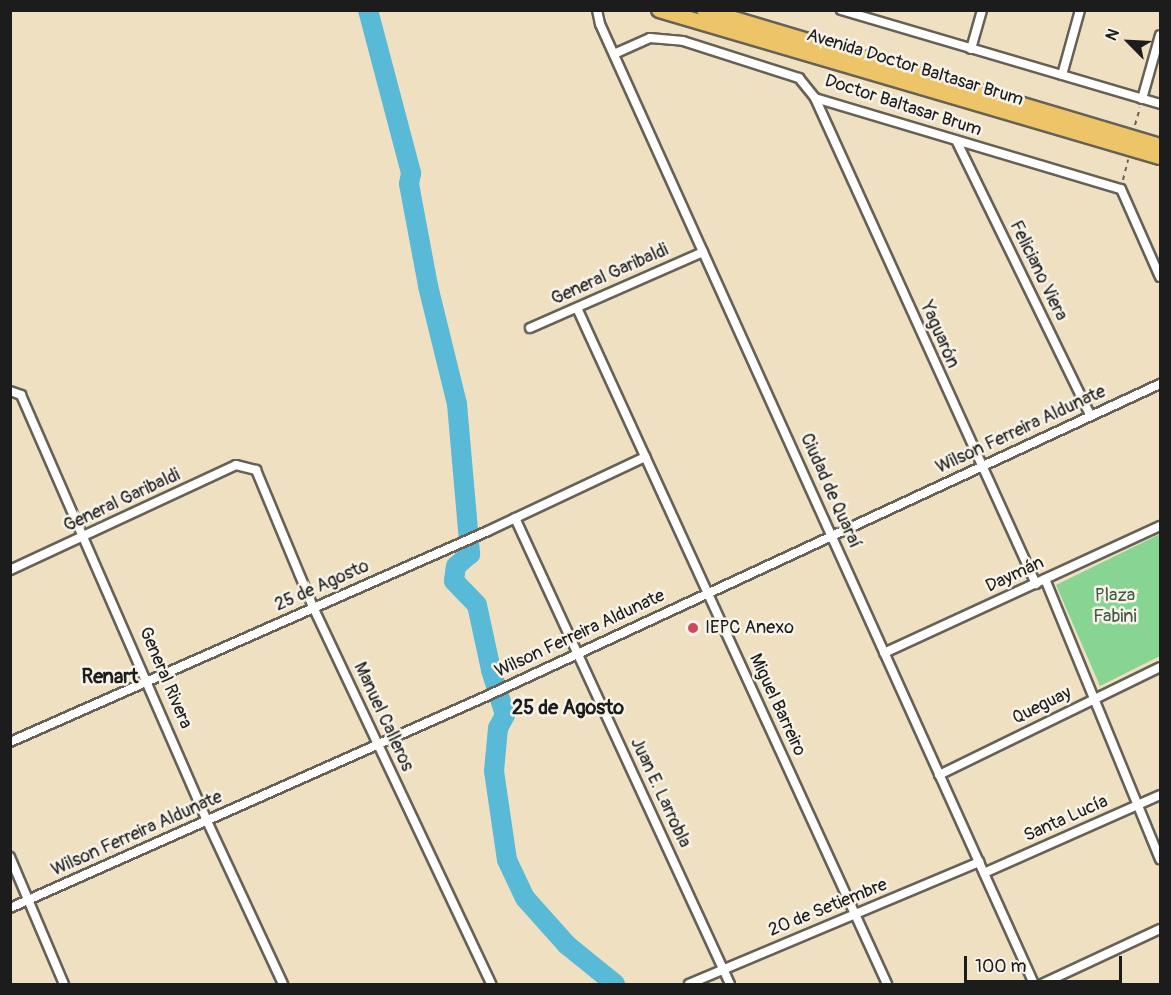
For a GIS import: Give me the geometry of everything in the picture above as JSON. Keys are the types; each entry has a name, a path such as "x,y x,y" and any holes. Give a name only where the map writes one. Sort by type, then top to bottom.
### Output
{"main road":[{"name":"Avenida Doctor Baltasar Brum","path":"659,10 1131,143 1161,146"},
{"name":"Avenida Doctor Baltasar Brum","path":"704,10 1131,143 1161,157"}],"street":[{"name":"Ciudad de Quaraí","path":"597,10 614,54 1034,984"},
{"path":"841,10 1161,104"},
{"path":"971,49 982,10"},
{"path":"1062,75 1080,10"},
{"path":"1142,99 1161,35"},
{"name":"Doctor Baltasar Brum","path":"614,54 664,36 799,78 814,98 1121,189"},
{"name":"Yaguarón","path":"814,98 979,466 1036,584"},
{"name":"Feliciano Viera","path":"957,142 1090,415"},
{"path":"1121,189 1161,277"},
{"name":"General Garibaldi","path":"530,328 703,252"},
{"name":"Miguel Barreiro","path":"577,308 887,984"},
{"name":"Wilson Ferreira Aldunate","path":"10,908 489,695 516,680 834,537 979,466 1161,384"},
{"name":"General Rivera","path":"11,391 21,395 148,681 207,821 283,984"},
{"name":"25 de Agosto","path":"10,742 488,531 645,457"},
{"name":"General Garibaldi","path":"10,570 236,465 248,465"},
{"name":"Manuel Calleros","path":"248,465 256,470 314,609 491,984"},
{"name":"Juan E. Larrobla","path":"515,518 730,984"},
{"name":"Daymán","path":"884,653 1161,526"},
{"path":"1045,579 1136,806 1161,859"},
{"name":"Queguay","path":"939,775 1161,667"},
{"name":"Santa Lucía","path":"984,873 1161,795"},
{"path":"10,857 64,984"},
{"name":"20 de Setiembre","path":"689,984 979,862"},
{"path":"1042,984 1161,928"}],"path":[{"path":"1121,189 1142,99"}],"green space":[{"name":"Plaza Fabini","path":"1160,534 1160,656 1100,686 1056,585"}],"waterway":[{"path":"368,10 411,173 409,184 428,286 457,404 470,554 456,566 454,581 477,605 491,670 505,715 498,728 494,771 507,860 525,898 567,945 615,984"}],"place":[{"name":"IEPC Anexo","path":"693,628"}],"district":[{"name":"Renart","path":"110,676"},
{"name":"25 de Agosto","path":"568,707"}]}
